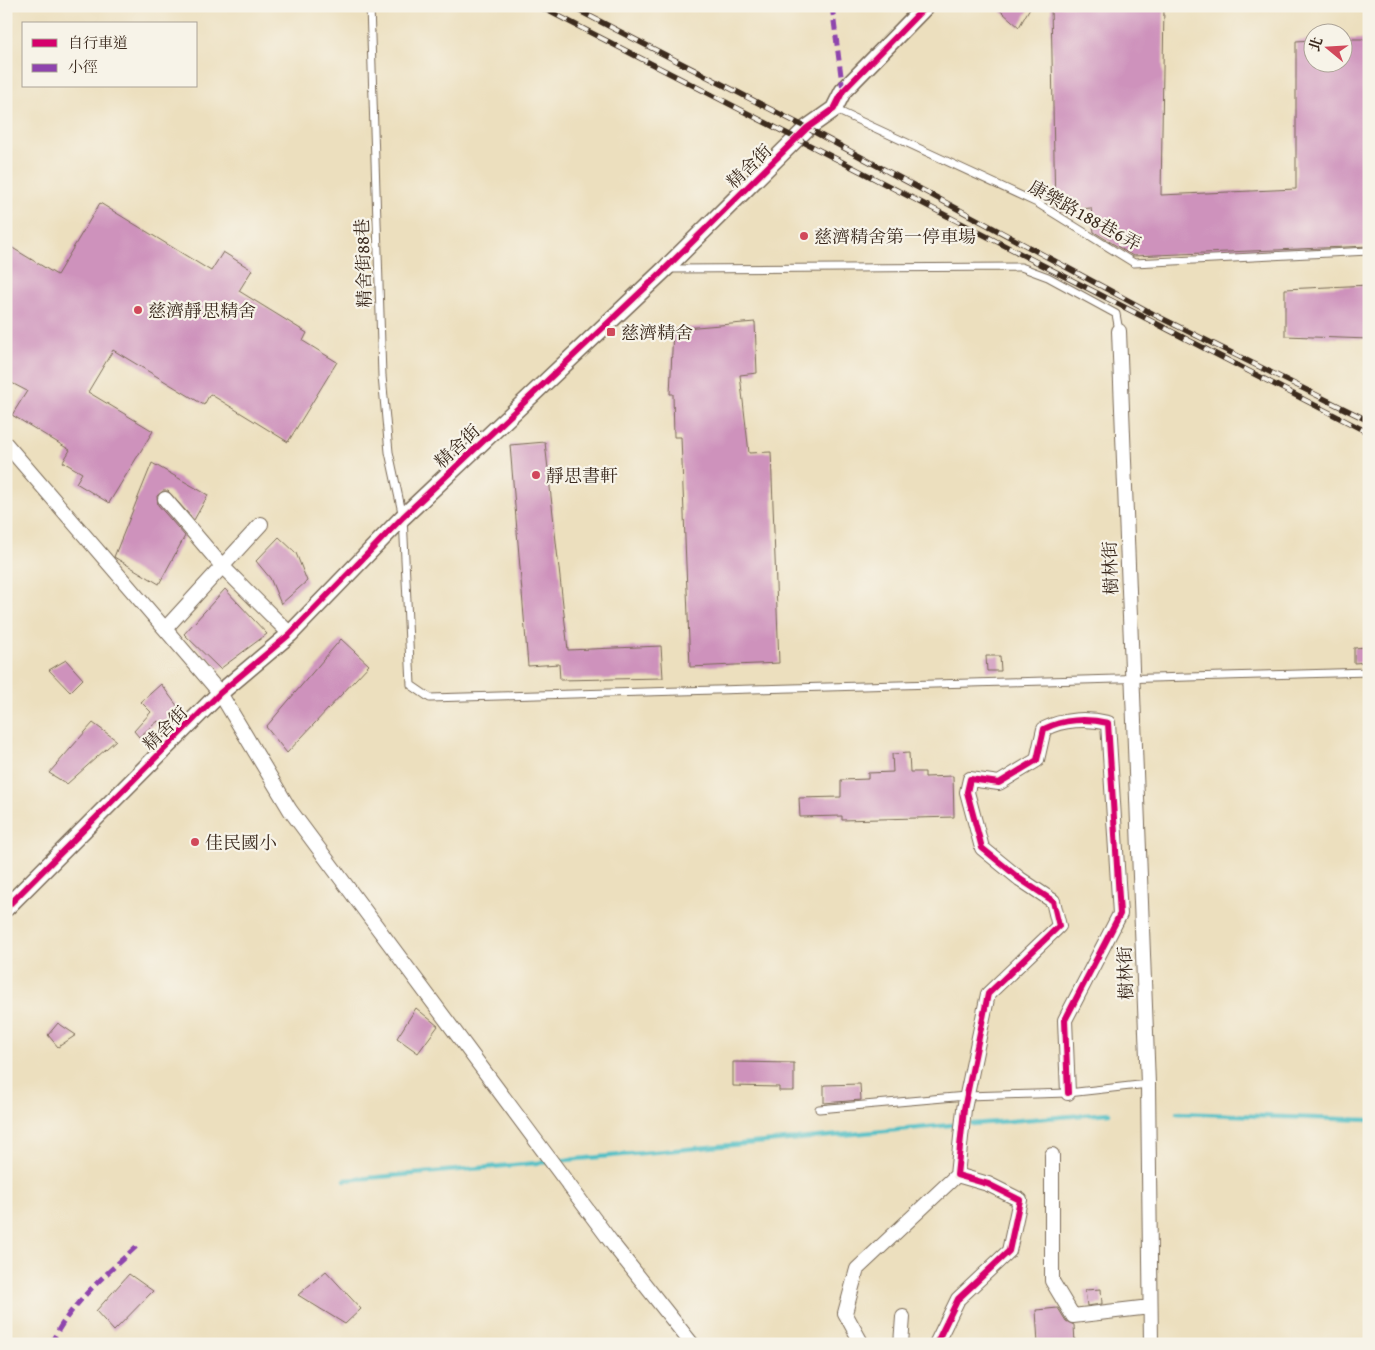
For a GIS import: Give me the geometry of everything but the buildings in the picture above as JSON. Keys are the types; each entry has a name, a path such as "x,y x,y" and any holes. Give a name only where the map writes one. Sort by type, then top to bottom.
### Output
{"street":[{"name":"精舍街","path":"6,908 220,693 290,634 403,517 665,269 807,128 834,109 842,91 926,6"},
{"name":"樹林街","path":"1119,331 1148,1084 1151,1344"},
{"path":"6,444 220,693 290,810 621,1254 692,1344"},
{"path":"165,499 222,566 290,634"},
{"path":"165,629 261,524"},
{"path":"862,1344 845,1313 857,1269 957,1175 966,1096 988,994 1059,926 1053,901 1020,879 982,848 967,792 970,779 999,783 1037,760 1044,729 1058,722 1097,720 1108,723 1120,914 1065,1020 1068,1093"},
{"path":"1052,1155 1052,1281 1073,1316 1150,1306"},
{"path":"936,1344 958,1299 1009,1251 1020,1200 988,1184 957,1175"},
{"path":"901,1344 903,1317"}],"lane":[{"name":"精舍街88巷","path":"370,6 382,376 389,452 403,517 411,686 430,698 1133,680"},
{"name":"康樂路188巷6弄","path":"834,109 1038,203 1134,263 1369,252"},
{"path":"665,269 1020,267 1048,277 1116,314 1119,331"},
{"path":"1133,680 1369,672"},
{"path":"819,1109 966,1096 1068,1093 1148,1084"}],"waterway":[{"path":"972,1124 1109,1113"},
{"path":"1177,1113 1369,1120"},
{"path":"555,1161 951,1125"},
{"path":"345,1180 548,1162"}],"railway":[{"path":"539,6 1369,433"},
{"path":"570,6 807,128 1159,317 1369,421"}],"marked path":[{"path":"832,6 843,91"},
{"path":"51,1344 68,1315 79,1302 139,1244"}],"cycle path":[{"path":"6,908 220,693 290,634 403,517 665,269 807,128 834,109 843,91 926,6"},
{"path":"936,1344 958,1299 1009,1251 1020,1200 988,1184 957,1175 964,1109 988,994 1059,926 1053,901 1020,879 982,848 967,792 970,779 999,783 1037,760 1044,729 1067,721 1092,720 1108,723 1120,914 1065,1020 1068,1093"}],"place":[{"name":"慈濟精舍第一停車場","path":"804,236"},
{"name":"慈濟靜思精舍","path":"138,310"},
{"name":"慈濟精舍","path":"611,332"},
{"name":"靜思書軒","path":"536,475"},
{"name":"佳民國小","path":"195,842"}]}
